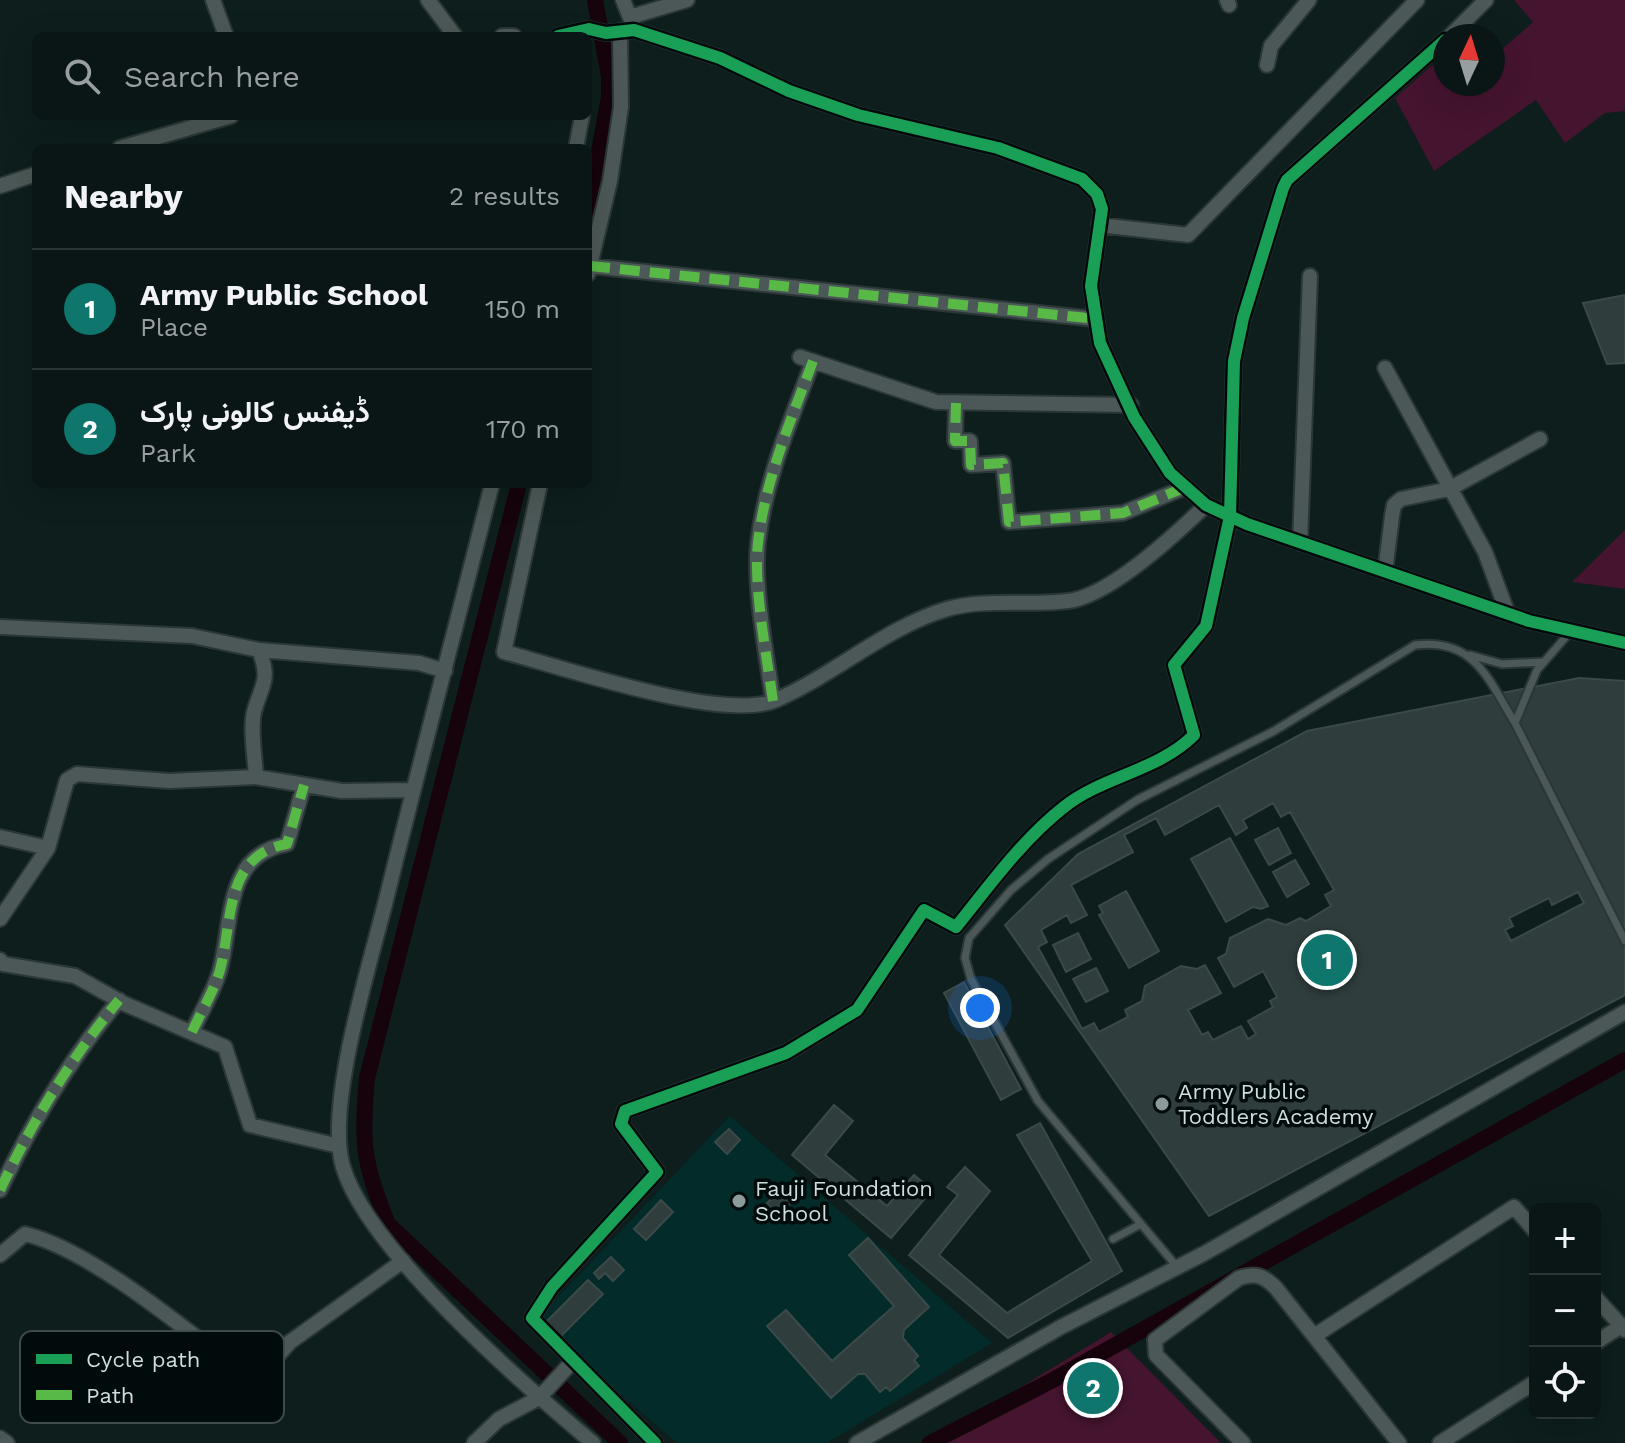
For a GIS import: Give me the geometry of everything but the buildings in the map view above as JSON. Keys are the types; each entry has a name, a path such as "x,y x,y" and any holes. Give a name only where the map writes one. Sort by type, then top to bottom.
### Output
{"street":[{"path":"213,0 225,32"},
{"path":"428,0 452,32"},
{"path":"592,257 610,181 621,107 623,0"},
{"path":"583,32 623,28 687,0"},
{"path":"1267,65 1271,46 1309,0"},
{"path":"1099,225 1188,235 1417,0"},
{"path":"1462,24 1486,0"},
{"path":"623,28 720,58 789,91 858,115 998,148 1063,169 1082,179 1097,194 1102,209 1091,286 1100,343 1134,417 1170,473 1206,505 1300,543 1508,614 1625,643"},
{"path":"655,1443 569,1366 532,1318 552,1287 657,1172 621,1124 625,1111 786,1053 857,1010 924,910 956,927 1011,859 1066,806 1178,752 1194,735 1174,665 1206,626 1230,516 1234,361 1243,318 1283,188 1294,174 1433,51"},
{"path":"137,144 218,120"},
{"path":"577,144 581,120"},
{"path":"0,186 32,175"},
{"path":"592,270 1096,319"},
{"path":"1300,543 1310,276"},
{"path":"773,701 763,627 757,544 781,445 807,359 936,402 1131,405"},
{"path":"1385,368 1485,552 1508,614"},
{"path":"956,403 955,441 970,441 971,465 1003,463 1009,522 1123,513 1186,487"},
{"path":"1385,572 1394,505 1401,499 1449,489 1540,439"},
{"path":"491,488 352,1034 339,1146 352,1190 403,1261 539,1398 593,1443"},
{"path":"539,488 504,652 681,700 745,705 773,701 947,609 976,604 1073,601 1125,573 1160,549 1206,505"},
{"path":"0,627 192,636 259,650 419,663 445,671"},
{"path":"256,777 254,713 266,682 266,668 259,650"},
{"path":"0,919 48,848 70,776 169,781 256,777 342,791 413,790"},
{"path":"192,1032 219,971 231,904 248,863 267,847 287,844 304,785"},
{"path":"0,837 48,848"},
{"path":"0,960 3,964 75,976 119,1000 225,1047 250,1125 339,1146"},
{"path":"0,1190 30,1128 46,1108 81,1046 119,1000"},
{"path":"857,1443 1061,1327 1178,1268 1625,1012"},
{"path":"1314,1336 1514,1207 1529,1224"},
{"path":"0,1255 25,1234 50,1240 186,1331"},
{"path":"284,1349 403,1261"},
{"path":"1243,1443 1156,1355 1155,1340 1239,1278 1252,1274 1264,1276 1276,1288 1399,1443"},
{"path":"1601,1304 1623,1328 1601,1340"},
{"path":"474,1443 499,1419 539,1398 569,1366"},
{"path":"1440,1443 1529,1386"},
{"path":"0,1439 7,1443"}],"lane":[{"path":"1515,723 1537,670 1572,631"},
{"path":"1178,1268 1038,1101 971,979 965,958 969,938 1011,890 1048,859 1137,800 1274,731 1396,653 1415,645 1433,643 1502,664 1544,662"},
{"path":"1468,655 1481,666 1515,723 1625,941"},
{"path":"1113,1239 1141,1224"}],"shaded area":[{"path":"1514,0 1625,0 1625,111 1605,113 1565,143 1536,100 1434,171 1395,98 1433,65 1433,96 1505,96 1505,46 1533,22"},
{"path":"1625,530 1625,589 1572,582"},
{"name":"Fauji Foundation School","path":"730,1116 992,1343 827,1443 677,1443 535,1321"},
{"path":"1111,1332 1221,1443 930,1443"}],"waterway":[{"path":"592,191 609,97 609,76 595,0"},
{"path":"518,488 367,1078 364,1136 373,1185 388,1224 620,1443"},
{"path":"930,1443 1053,1380 1625,1060"}],"marked path":[{"path":"592,266 1096,319"},
{"path":"773,701 759,600 758,543 766,496 813,361"},
{"path":"956,403 955,441 970,441 971,465 1003,463 1009,522 1123,513 1186,487"},
{"path":"192,1032 220,970 230,912 242,876 252,861 267,851 287,844 304,785"},
{"path":"0,1190 54,1091 119,1000"}],"cycle path":[{"path":"576,32 589,29 606,33 634,30 720,58 789,91 858,115 998,148 1082,179 1097,194 1102,209 1091,286 1100,343 1134,417 1170,473 1206,505 1247,524 1529,621 1625,643"},
{"path":"655,1443 532,1318 552,1287 657,1172 621,1124 625,1111 786,1053 857,1010 924,910 956,927 1020,849 1064,807 1079,796 1164,757 1194,735 1174,665 1206,626 1230,516 1234,361 1243,318 1283,188 1287,180 1433,51"}],"place":[{"name":"Army Public School","path":"1327,960"},
{"name":"Army Public Toddlers Academy","path":"1162,1104"},
{"name":"Fauji Foundation School","path":"739,1201"},
{"name":"ڈیفنس کالونی پارک","path":"1093,1388"}]}
